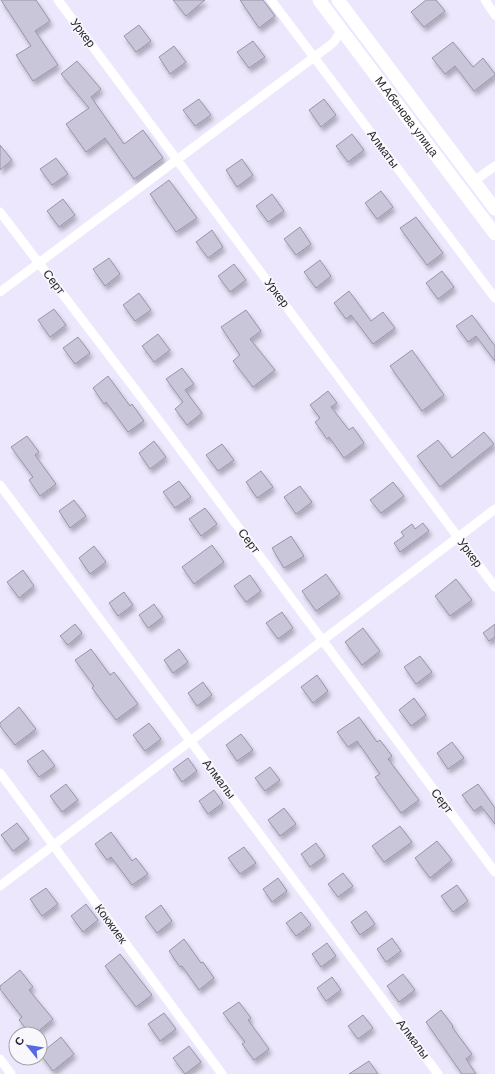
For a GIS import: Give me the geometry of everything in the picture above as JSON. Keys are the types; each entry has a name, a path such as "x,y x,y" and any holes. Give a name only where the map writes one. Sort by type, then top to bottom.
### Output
{"main road":[{"name":"М.Абенова улица","path":"319,0 495,234"},
{"name":"М.Абенова улица","path":"338,0 495,209"}],"street":[{"name":"Уркер","path":"58,0 495,587"},
{"name":"Алматы","path":"271,0 495,298"},
{"path":"486,0 495,15"},
{"path":"0,292 314,58 333,43 342,30"},
{"path":"474,181 495,166"},
{"name":"Серт","path":"0,212 157,418 495,872"},
{"name":"Алмалы","path":"0,485 438,1074"},
{"path":"0,886 495,509"},
{"name":"Кокжиек","path":"0,774 222,1074"},
{"path":"0,1059 11,1074"}],"building":[{"path":"1,0 36,0 50,21 35,31 58,65 33,81 16,55 31,46"},
{"path":"173,0 205,0 186,16"},
{"path":"240,0 263,0 275,16 259,28"},
{"path":"426,0 436,0 445,11 424,27 411,12"},
{"path":"139,25 151,41 136,52 124,36"},
{"path":"253,41 265,57 249,68 237,52"},
{"path":"453,42 473,67 483,58 495,75 474,91 455,66 445,74 432,58"},
{"path":"174,46 186,62 170,74 159,57"},
{"path":"77,61 101,89 91,97 124,144 143,130 163,158 134,179 105,138 86,152 66,124 89,108 61,74"},
{"path":"199,99 211,115 195,126 183,110"},
{"path":"324,99 336,115 321,127 309,110"},
{"path":"352,134 364,150 348,162 336,146"},
{"path":"0,145 12,160 0,170"},
{"path":"56,158 68,174 52,185 40,169"},
{"path":"242,159 253,175 237,187 226,170"},
{"path":"169,180 197,218 176,232 150,194"},
{"path":"381,191 393,207 377,219 365,203"},
{"path":"272,194 284,211 268,222 256,206"},
{"path":"63,199 75,215 59,227 47,211"},
{"path":"416,217 443,253 427,265 400,228"},
{"path":"300,227 311,244 296,255 284,239"},
{"path":"212,230 223,247 208,258 196,242"},
{"path":"109,258 120,274 105,286 93,269"},
{"path":"320,260 331,276 316,288 304,272"},
{"path":"234,264 246,280 230,292 218,276"},
{"path":"442,271 454,287 438,299 426,283"},
{"path":"349,291 371,321 383,312 395,328 373,344 351,315 346,319 334,303"},
{"path":"139,293 151,310 135,321 123,305"},
{"path":"54,309 66,325 50,337 38,320"},
{"path":"246,310 261,331 250,339 275,370 253,387 233,361 240,355 221,327"},
{"path":"472,315 495,346 495,361 476,336 468,342 456,326"},
{"path":"158,334 170,350 154,362 142,346"},
{"path":"78,337 90,353 75,364 63,348"},
{"path":"412,350 444,395 422,411 390,366"},
{"path":"182,368 194,384 185,390 202,413 187,425 175,409 183,402 166,379"},
{"path":"108,376 130,406 132,404 144,421 128,432 106,402 104,404 93,388"},
{"path":"328,391 337,403 331,407 349,430 353,427 364,443 344,458 329,437 327,439 315,422 320,418 310,405"},
{"path":"484,432 494,444 440,487 417,456 438,440 452,458"},
{"path":"27,436 39,452 35,455 56,484 40,496 29,480 33,477 11,447"},
{"path":"154,441 166,457 150,469 139,453"},
{"path":"222,444 234,460 218,471 206,455"},
{"path":"261,471 273,487 257,498 246,482"},
{"path":"179,481 191,497 175,508 163,492"},
{"path":"393,482 404,496 381,513 370,500"},
{"path":"300,486 312,502 296,514 284,497"},
{"path":"74,500 86,516 70,528 59,511"},
{"path":"205,508 217,524 201,536 189,519"},
{"path":"423,523 429,531 400,552 394,543 404,536 401,532 412,524 415,529"},
{"path":"291,536 304,556 284,568 272,548"},
{"path":"212,545 224,562 194,584 182,567"},
{"path":"94,546 106,562 90,574 79,558"},
{"path":"23,570 34,586 19,598 7,582"},
{"path":"326,574 340,594 316,611 302,591"},
{"path":"250,575 261,591 246,602 234,586"},
{"path":"456,579 472,600 450,616 435,596"},
{"path":"124,592 133,605 118,616 109,603"},
{"path":"154,604 163,617 148,628 139,615"},
{"path":"282,612 293,628 278,639 266,623"},
{"path":"75,624 82,633 68,645 60,636"},
{"path":"495,624 495,637 489,641 483,633"},
{"path":"363,628 380,651 362,665 345,642"},
{"path":"91,649 110,675 114,672 138,704 116,720 92,688 94,686 75,660"},
{"path":"179,649 188,662 173,673 164,660"},
{"path":"420,656 432,672 416,684 404,667"},
{"path":"317,675 328,691 313,703 301,687"},
{"path":"203,682 212,695 197,706 188,693"},
{"path":"414,698 426,715 411,726 399,710"},
{"path":"19,707 36,729 15,745 0,726 0,723"},
{"path":"359,717 377,742 380,740 392,756 388,759 419,800 401,813 375,777 380,774 357,741 348,747 337,732"},
{"path":"149,723 161,739 145,751 133,735"},
{"path":"241,734 253,750 237,761 226,745"},
{"path":"452,742 464,758 448,769 437,753"},
{"path":"43,750 55,766 39,777 27,761"},
{"path":"188,758 197,771 182,782 173,769"},
{"path":"270,767 280,780 265,791 255,778"},
{"path":"66,784 78,800 62,812 50,796"},
{"path":"478,784 495,808 495,824 481,806 474,811 462,795"},
{"path":"214,790 223,803 208,814 199,801"},
{"path":"284,808 296,824 280,836 268,820"},
{"path":"17,823 29,839 13,851 1,835"},
{"path":"400,826 412,842 384,862 372,846"},
{"path":"111,832 132,861 136,858 148,874 132,885 111,857 107,860 95,844"},
{"path":"437,841 452,860 430,878 415,858"},
{"path":"316,843 325,856 310,867 301,854"},
{"path":"244,847 256,863 240,874 228,858"},
{"path":"343,873 353,886 338,897 328,884"},
{"path":"278,878 287,891 272,902 263,889"},
{"path":"457,885 468,901 453,912 441,896"},
{"path":"46,888 58,904 42,916 30,899"},
{"path":"86,904 98,920 83,932 71,916"},
{"path":"161,905 172,921 157,933 145,917"},
{"path":"366,911 375,924 360,935 351,922"},
{"path":"301,912 311,925 296,936 286,923"},
{"path":"392,938 401,951 386,962 377,949"},
{"path":"184,939 214,978 199,990 169,951"},
{"path":"327,943 336,956 321,967 312,954"},
{"path":"120,954 152,995 136,1007 105,966"},
{"path":"20,970 33,987 29,990 53,1019 45,1026 24,1026 19,1020 22,1017 0,989 0,986"},
{"path":"403,974 415,990 399,1002 387,986"},
{"path":"332,977 341,990 326,1001 317,988"},
{"path":"239,1002 251,1018 248,1020 269,1049 254,1060 242,1044 245,1042 223,1013"},
{"path":"441,1010 472,1054 466,1059 476,1074 462,1074 426,1022"},
{"path":"164,1013 176,1029 160,1041 148,1024"},
{"path":"363,1015 373,1028 358,1039 348,1026"},
{"path":"61,1037 74,1054 53,1071 48,1064 48,1048"},
{"path":"189,1046 201,1062 185,1074 173,1058"},
{"path":"369,1061 378,1074 349,1074"}]}
